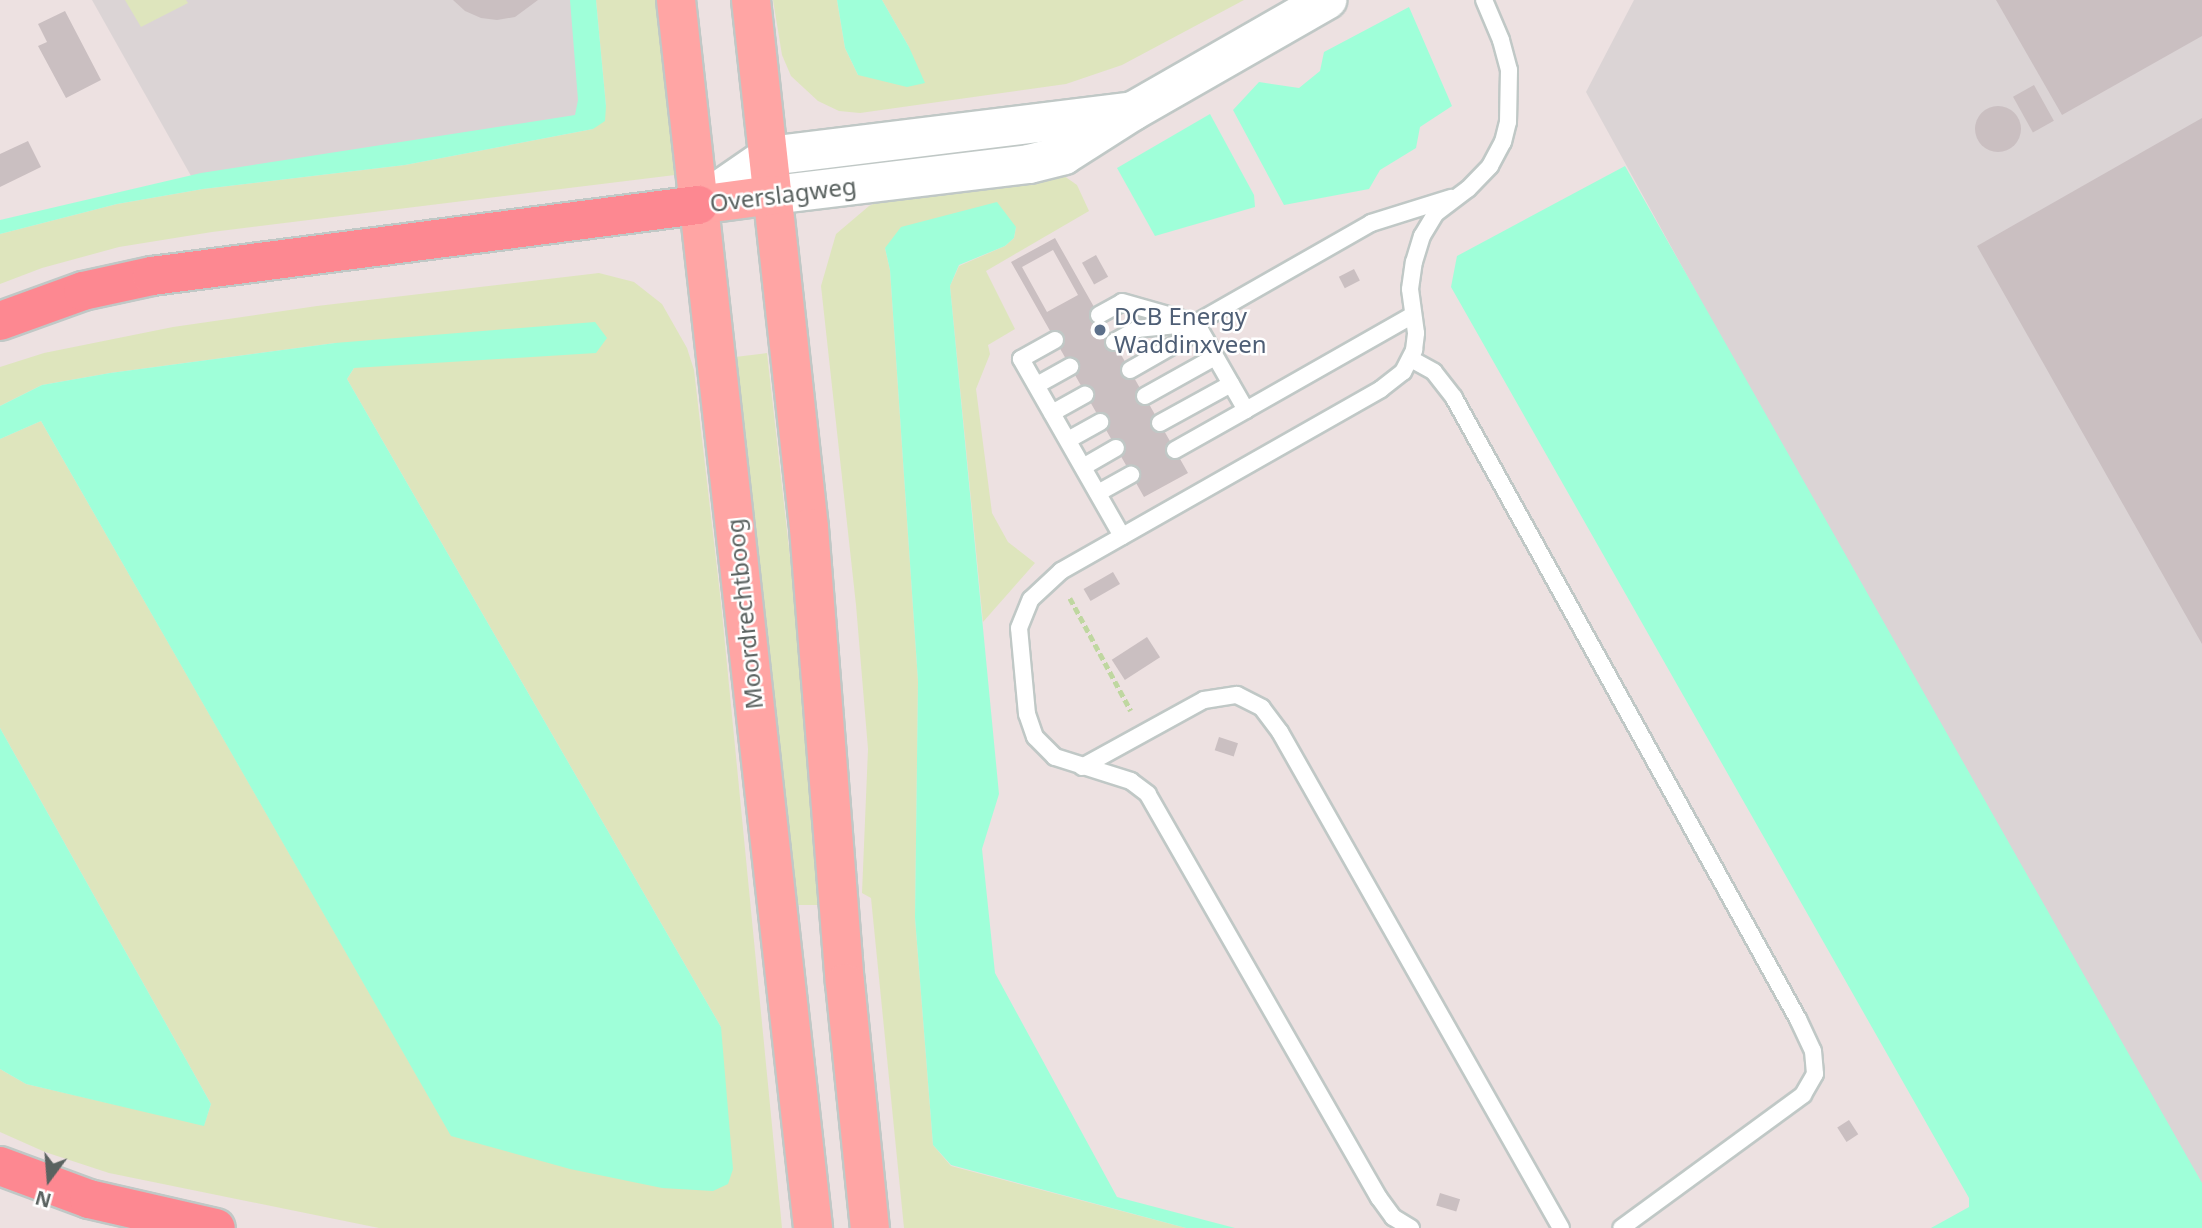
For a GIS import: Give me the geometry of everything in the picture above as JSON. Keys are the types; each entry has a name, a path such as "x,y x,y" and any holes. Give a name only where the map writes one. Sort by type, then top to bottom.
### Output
{"highway":[{"path":"0,321 83,291 152,276 698,205"},
{"path":"0,1166 89,1199 216,1228"}],"main road":[{"name":"Moordrechtboog","path":"676,0 813,1228"},
{"path":"751,0 819,632 845,983 870,1228"},
{"name":"Overslagweg","path":"698,205 773,195"}],"street":[{"name":"Overslagweg","path":"773,195 1042,162 1076,150 1133,111 1327,0"},
{"name":"Overslagweg","path":"698,205 769,156 1133,111"}],"lane":[{"path":"1410,1228 1393,1217 1379,1198 1153,801 1131,782 1082,767 1047,752 1035,737 1027,714 1019,624 1031,599 1057,574 1381,389 1396,378 1411,359 1416,333 1410,289 1417,249 1432,219 1474,184 1490,166 1503,142 1508,122 1511,96 1507,63 1484,0"},
{"path":"1130,370 1371,223 1402,211 1457,196"},
{"path":"1099,316 1122,302 1198,327 1246,410"},
{"path":"1175,450 1413,315"},
{"path":"1114,342 1137,329 1198,327"},
{"path":"1055,340 1021,359 1122,536"},
{"path":"1145,396 1216,357"},
{"path":"1411,359 1434,372 1454,398 1792,1006 1812,1051 1815,1074 1803,1095 1621,1228"},
{"path":"1037,385 1070,367"},
{"path":"1160,423 1231,384"},
{"path":"1052,413 1086,395"},
{"path":"1068,440 1100,422"},
{"path":"1083,467 1116,448"},
{"path":"1098,493 1131,475"},
{"path":"1082,767 1216,696 1246,698 1268,715 1561,1228"}],"path":[{"path":"1057,574 1143,733"}],"shaded area":[{"path":"92,0 582,0 593,117 195,183"},
{"path":"125,0 186,0 188,3 141,27"},
{"path":"570,0 596,0 606,106 605,121 593,129 405,165 203,189 117,204 0,234 0,220 201,173 575,115 578,100"},
{"path":"596,0 655,0 675,175 212,232 119,247 42,268 0,284 0,234 117,204 203,189 405,165 593,129 606,106"},
{"path":"773,0 837,0 845,48 858,75 909,47 882,0 1244,0 1122,65 1066,84 860,113 839,111 818,101 791,76 782,55"},
{"path":"837,0 882,0 909,47 925,83 907,87 858,75 845,48"},
{"path":"1634,0 2202,0 2202,1212 1586,92"},
{"path":"1409,7 1452,106 1420,127 1416,148 1380,170 1369,189 1284,205 1233,110 1259,82 1299,88 1320,71 1324,52"},
{"path":"1210,114 1254,195 1255,207 1155,236 1117,168"},
{"path":"1625,166 2202,1183 2202,1228 1931,1228 1969,1207 1969,1198 1451,287 1457,256"},
{"path":"1057,171 1077,185 1089,211 986,271 1015,329 988,345 990,354 976,389 992,513 1008,542 1035,563 983,622 950,286 959,266 1005,246 1014,238 1016,227 885,248 890,270 918,681 915,918 933,1145 951,1166 1186,1228 904,1228 871,898 862,893 868,749 856,605 821,286 836,234 869,206 888,197"},
{"path":"997,202 1016,227 1014,238 1005,246 959,265 950,286 999,794 982,849 995,973 1117,1197 1235,1228 1186,1228 951,1165 933,1145 915,918 918,681 890,270 885,248 901,227"},
{"path":"599,273 634,282 662,304 687,348 694,370 721,603 782,1228 379,1228 109,1173 45,1152 0,1132 0,1069 26,1084 204,1125 211,1104 0,728 0,439 41,421 451,1135 721,1027 347,379 354,368 335,343 110,373 42,385 0,406 0,367 44,353 173,327 317,306"},
{"path":"595,322 607,338 596,353 354,368 347,379 721,1027 733,1169 728,1184 713,1191 662,1188 570,1169 451,1136 41,421 0,439 0,406 42,385 110,373 335,343"},
{"path":"767,353 798,629 818,905 798,905 735,357"},
{"path":"0,728 211,1104 204,1126 26,1084 0,1069"}],"building":[{"path":"453,0 538,0 515,17 497,20 481,18 465,11"},
{"path":"1996,0 2202,0 2202,36 2062,115"},
{"path":"65,11 101,80 66,98 38,46 47,42 38,24"},
{"path":"2034,85 2054,121 2033,132 2013,97"},
{"path":"1998,106 2014,113 2021,129 2014,145 1998,152 1982,145 1975,129 1982,113"},
{"path":"2202,118 2202,644 1977,246"},
{"path":"28,141 41,167 0,187 0,154"},
{"path":"1055,238 1188,473 1144,497 1011,262","holes":["1053,250 1078,295 1047,312 1022,267"]},
{"path":"1096,255 1108,277 1094,285 1082,263"},
{"path":"1354,269 1360,281 1345,288 1339,277"},
{"path":"1113,572 1120,584 1091,601 1084,589"},
{"path":"1147,637 1160,657 1125,680 1112,660"},
{"path":"1219,737 1238,743 1234,756 1215,750"},
{"path":"1849,1120 1858,1134 1847,1142 1837,1128"},
{"path":"1440,1193 1460,1199 1456,1212 1436,1205"}],"place":[{"name":"DCB Energy Waddinxveen","path":"1100,330"}]}
